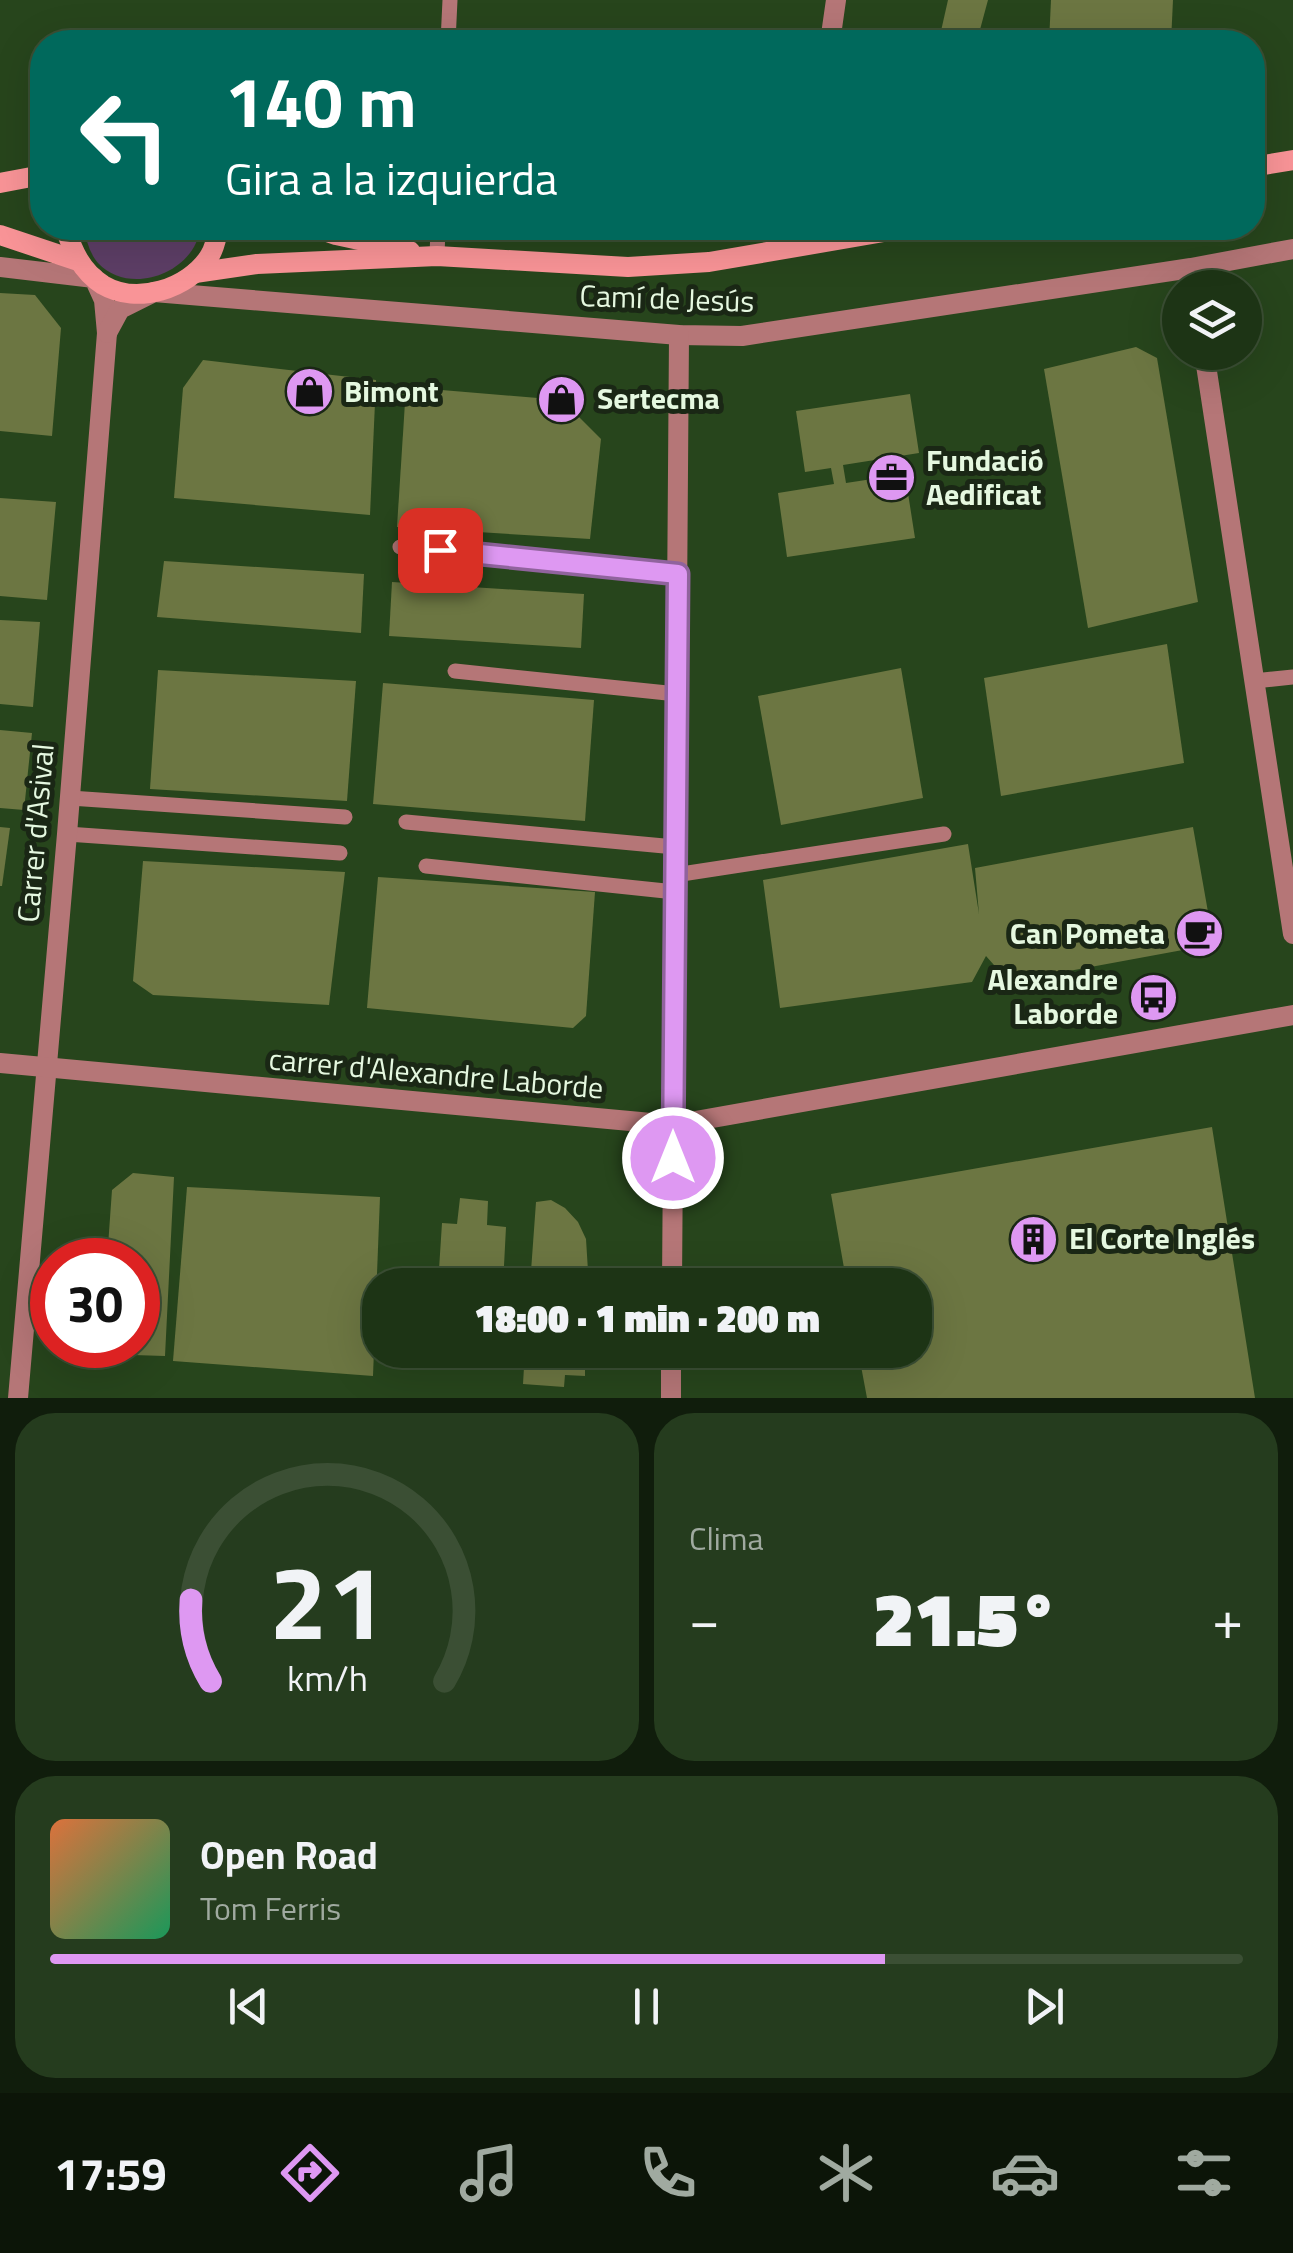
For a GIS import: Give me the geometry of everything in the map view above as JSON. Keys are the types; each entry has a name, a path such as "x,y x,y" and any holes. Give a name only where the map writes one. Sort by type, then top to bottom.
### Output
{"street":[{"path":"832,30 836,0"},
{"path":"1265,165 1293,160"},
{"path":"0,183 30,178"},
{"path":"0,234 78,261"},
{"path":"70,240 78,261 94,278 121,292 139,294 175,286 195,272 210,256 215,240"},
{"path":"360,240 437,256"},
{"name":"Camí de Jesús","path":"437,256 628,267 709,262 811,240"},
{"name":"Camí de Jesús","path":"1220,270 1293,249"},
{"path":"195,272 258,264 437,256"},
{"path":"0,267 94,278"},
{"name":"Carrer d'Asival","path":"18,1398 107,333 104,300 94,278"},
{"name":"Camí de Jesús","path":"154,292 679,335 742,336 1162,282"},
{"path":"107,333 120,309 154,292"},
{"path":"672,1268 679,335"},
{"path":"1207,370 1293,934"},
{"name":"carrer d'Alexandre Laborde","path":"0,1063 673,1125 1293,1015"},
{"path":"670,1398 671,1368"}],"lane":[{"path":"449,30 450,0"},
{"path":"437,256 438,240"},
{"path":"400,547 678,574"},
{"path":"455,672 677,694"},
{"path":"1254,681 1293,678"},
{"path":"70,798 345,817"},
{"path":"406,822 675,847"},
{"path":"67,834 340,854"},
{"path":"426,866 675,883 944,834"}],"shaded area":[{"path":"87,240 197,240 187,257 175,267 144,279 112,273 98,263"}],"building":[{"path":"948,0 988,0 980,30 941,30"},
{"path":"1051,0 1173,0 1172,30 1050,30"},
{"path":"0,293 35,295 61,328 52,436 0,431"},
{"path":"1136,347 1157,358 1198,602 1088,628 1044,369"},
{"path":"203,360 376,380 370,515 174,498 183,388"},
{"path":"406,387 562,400 601,439 590,539 397,527"},
{"name":"Fundació Aedificat","path":"910,394 919,453 843,465 846,483 905,474 915,538 787,557 778,493 834,484 831,468 805,472 796,411"},
{"path":"0,498 56,502 47,600 0,596"},
{"path":"164,561 364,574 361,633 157,617"},
{"path":"392,582 584,594 581,648 389,636"},
{"path":"0,620 40,622 33,707 0,704"},
{"path":"1167,644 1184,763 1001,796 984,678"},
{"path":"901,668 923,798 781,825 758,696"},
{"path":"158,670 356,681 347,801 150,789"},
{"path":"383,683 594,700 585,821 373,804"},
{"path":"0,730 32,733 24,810 0,808"},
{"path":"0,827 10,828 2,886 0,886"},
{"path":"1193,827 1211,929 1199,947 1009,982 986,956 972,982 780,1008 763,880 968,844 979,914 975,868"},
{"path":"143,861 345,872 329,1005 153,995 133,981"},
{"path":"378,877 595,892 586,1016 573,1028 367,1008"},
{"name":"El Corte Inglés","path":"1212,1127 1255,1398 867,1398 861,1368 932,1368 932,1268 844,1268 831,1194"},
{"path":"133,1173 174,1177 165,1356 160,1356 160,1238 109,1238 112,1190"},
{"path":"187,1187 380,1197 377,1268 362,1268 362,1368 373,1368 373,1376 173,1361"},
{"path":"460,1198 488,1201 487,1225 506,1227 504,1268 439,1268 442,1223 457,1224"},
{"path":"551,1200 578,1222 586,1239 588,1268 531,1268 536,1202"},
{"path":"524,1368 585,1368 585,1376 565,1375 564,1387 523,1384"}],"place":[{"name":"Bimont","path":"309,392"},
{"name":"Sertecma","path":"562,399"},
{"name":"Fundació Aedificat","path":"891,478"},
{"name":"Can Pometa","path":"1200,934"},
{"name":"Alexandre Laborde","path":"1153,997"},
{"name":"El Corte Inglés","path":"1034,1239"}],"route":[{"path":"440,550 678,574 673,1158"}]}
